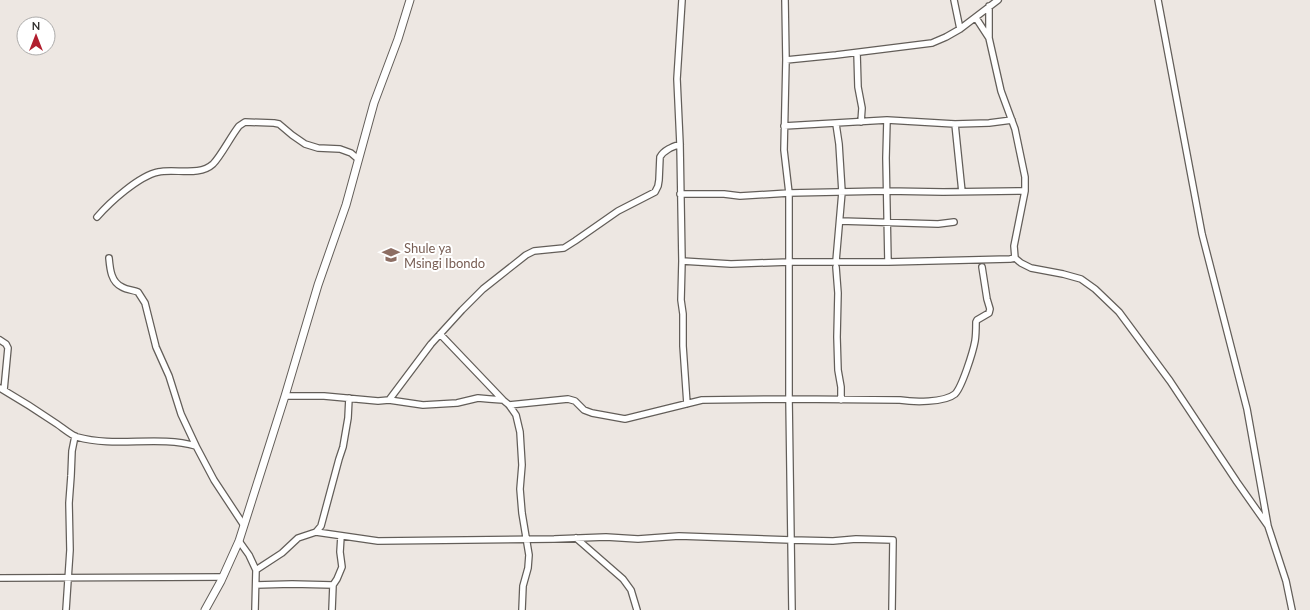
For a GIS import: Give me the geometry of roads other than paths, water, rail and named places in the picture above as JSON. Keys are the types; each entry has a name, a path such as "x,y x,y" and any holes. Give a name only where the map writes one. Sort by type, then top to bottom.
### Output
{"main road":[{"path":"205,610 239,541 318,285 346,205 374,103 398,39 410,0"}],"street":[{"path":"682,0 677,79 680,144 683,346 686,404"},
{"path":"785,0 786,60 784,150 789,193 789,399 792,610"},
{"path":"954,0 960,29"},
{"path":"786,60 857,53 932,43 960,29 998,0"},
{"path":"1158,0 1202,234 1247,409 1268,526 1286,582 1292,610"},
{"path":"989,6 989,38 1001,91 1012,120 1025,177 1025,191 1014,246 1015,258 1031,268 1081,279 1095,289 1119,312 1170,381 1268,526"},
{"path":"976,18 989,38"},
{"path":"857,53 858,87 862,108 861,122"},
{"path":"784,126 886,120 955,124 989,123 1012,120"},
{"path":"886,120 888,262"},
{"path":"97,218 123,193 148,175 170,170 195,171 205,169 212,164 239,126 245,122 279,124 305,144 318,148 340,149 352,154 358,159"},
{"path":"836,124 839,144 842,192 836,264 838,293 838,370 841,387 841,400"},
{"path":"955,124 962,192"},
{"path":"389,400 430,344 483,289 526,255 534,251 564,248 575,242 618,211 655,192 659,180 660,157 666,151 680,144"},
{"path":"680,194 724,194 740,196 789,193 886,191 1025,191"},
{"path":"840,221 938,224 954,222"},
{"path":"109,258 111,273 118,285 138,292 145,303 156,347 169,376 181,414 214,480 243,524"},
{"path":"682,261 731,264 789,262 836,264 1015,258"},
{"path":"509,405 568,399 576,401 584,410 592,413 625,419 702,400 941,400 954,394 961,386 975,343 977,320 989,313 990,309 982,266"},
{"path":"440,334 509,405 516,415 520,432 522,465 520,489 522,514 529,562 523,586 522,610"},
{"path":"0,340 6,344 8,348 2,389 40,412 75,436 93,441 172,442 196,446"},
{"path":"285,396 317,396 378,401 389,400 423,405 457,403 478,398 504,400"},
{"path":"316,532 323,522 325,508 343,447 348,418 349,398"},
{"path":"66,610 69,503 72,451 75,436"},
{"path":"256,570 282,553 298,538 316,532 378,541 606,537 638,538 679,536 791,540 833,540 856,538 893,540 892,610"},
{"path":"332,610 333,585 342,567 340,552 341,536"},
{"path":"576,538 622,579 630,590 637,610"},
{"path":"239,541 249,555 256,570 255,610"},
{"path":"0,578 222,577"},
{"path":"256,585 333,585"}],"place":[{"name":"Shule ya Msingi Ibondo","path":"391,255"}]}
